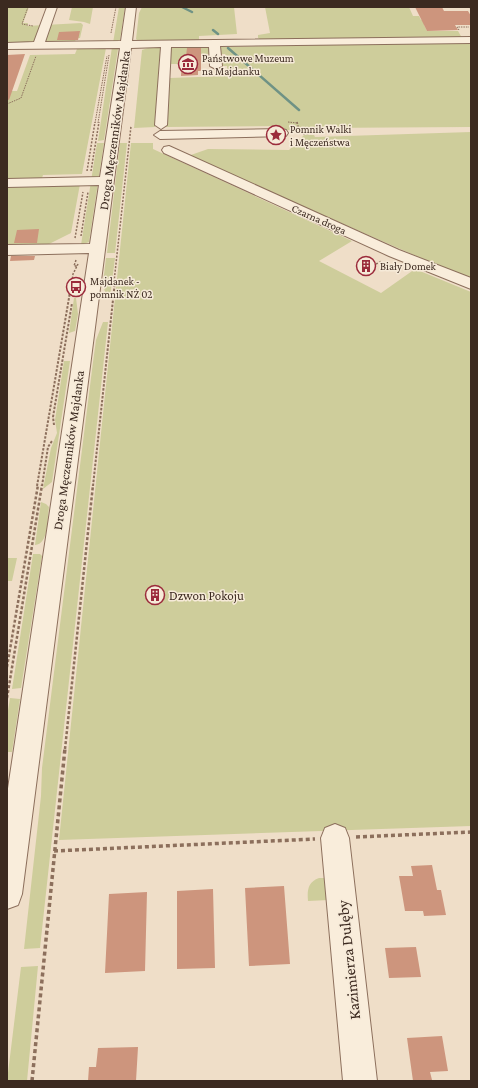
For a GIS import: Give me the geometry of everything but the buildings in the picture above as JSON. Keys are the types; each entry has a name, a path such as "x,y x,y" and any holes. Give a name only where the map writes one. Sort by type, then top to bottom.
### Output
{"street":[{"path":"38,50 52,7"},
{"name":"Droga Męczenników Majdanka","path":"7,894 11,832 84,251 107,181 131,7"},
{"path":"7,46 38,50 109,45 471,40"},
{"path":"214,44 216,66"},
{"path":"166,47 162,139 282,133"},
{"name":"Czarna droga","path":"162,139 394,253 471,284"},
{"path":"7,183 107,181"},
{"path":"7,250 84,251"},
{"name":"Kazimierza Dulęby","path":"335,838 360,1081"}],"path":[{"path":"28,7 22,24 26,26 39,26"},
{"path":"92,142 116,7"},
{"path":"90,172 109,45"},
{"path":"7,104 20,98 38,50"},
{"path":"303,132 314,132"},
{"path":"32,1081 54,852 129,143"},
{"path":"82,266 74,266 84,251 88,187"},
{"path":"56,430 53,417 74,292 71,289 73,274 78,266 80,256 84,251"},
{"path":"7,668 70,292 77,292"},
{"path":"7,698 48,447 53,439"},
{"path":"54,852 471,832"}],"shaded area":[{"path":"7,7 29,7 23,23 28,23 27,26 81,23 83,25 80,38 76,38 75,42 7,44"},
{"path":"72,7 93,7 90,24 69,20"},
{"path":"119,7 125,7 120,40 113,43"},
{"path":"142,7 234,7 237,34 199,36 199,42 138,41 136,39 139,13"},
{"path":"265,7 409,7 413,16 419,16 421,20 445,20 448,25 424,25 427,31 458,31 462,38 262,40 258,38 258,35 270,33"},
{"path":"471,42 471,127 313,128 313,130 282,130 281,126 166,127 170,78 227,76 227,66 221,66 218,57 226,57 225,54 218,54 219,47"},
{"path":"112,47 118,49 104,140 98,141"},
{"path":"211,47 210,54 183,55 182,64 168,64 169,48"},
{"path":"106,48 82,174 43,175 40,184 80,184 71,233 49,244 7,245 7,91 17,91 30,55 75,54 77,49"},
{"path":"148,48 161,48 155,127 134,128 142,50"},
{"path":"471,132 471,280 188,156 208,149 289,150 304,135 314,135 315,137"},
{"path":"97,143 104,143 89,242 81,245"},
{"path":"120,143 127,143 115,253 107,253"},
{"path":"131,143 153,143 153,149 352,241 319,261 381,293 415,269 471,292 471,826 59,840"},
{"path":"106,258 115,258 110,297 106,297 103,283"},
{"path":"74,298 76,298 78,314 75,331 69,333"},
{"path":"103,322 108,322 40,948 24,949 41,796 42,768 93,362 96,340"},
{"path":"64,361 70,361 52,482 43,489 51,448 57,433 55,420"},
{"path":"41,502 49,507 47,524 43,540 40,544 35,545"},
{"path":"33,554 40,554 42,556 21,688 12,689"},
{"path":"7,558 17,558 12,581 7,581"},
{"path":"10,698 20,699 12,752 7,752 7,717"},
{"path":"319,878 327,878 329,900 308,901 310,884"},
{"path":"38,966 27,1081 7,1081 21,967"}],"waterway":[{"path":"182,7 192,12"},
{"path":"213,30 218,34"},
{"path":"228,48 299,110"}],"place":[{"name":"Państwowe Muzeum na Majdanku","path":"188,64"},
{"name":"Pomnik Walki i Męczeństwa","path":"276,135"},
{"name":"Biały Domek","path":"366,266"},
{"name":"Majdanek - pomnik NŻ 02","path":"76,287"},
{"name":"Dzwon Pokoju","path":"155,595"}]}
